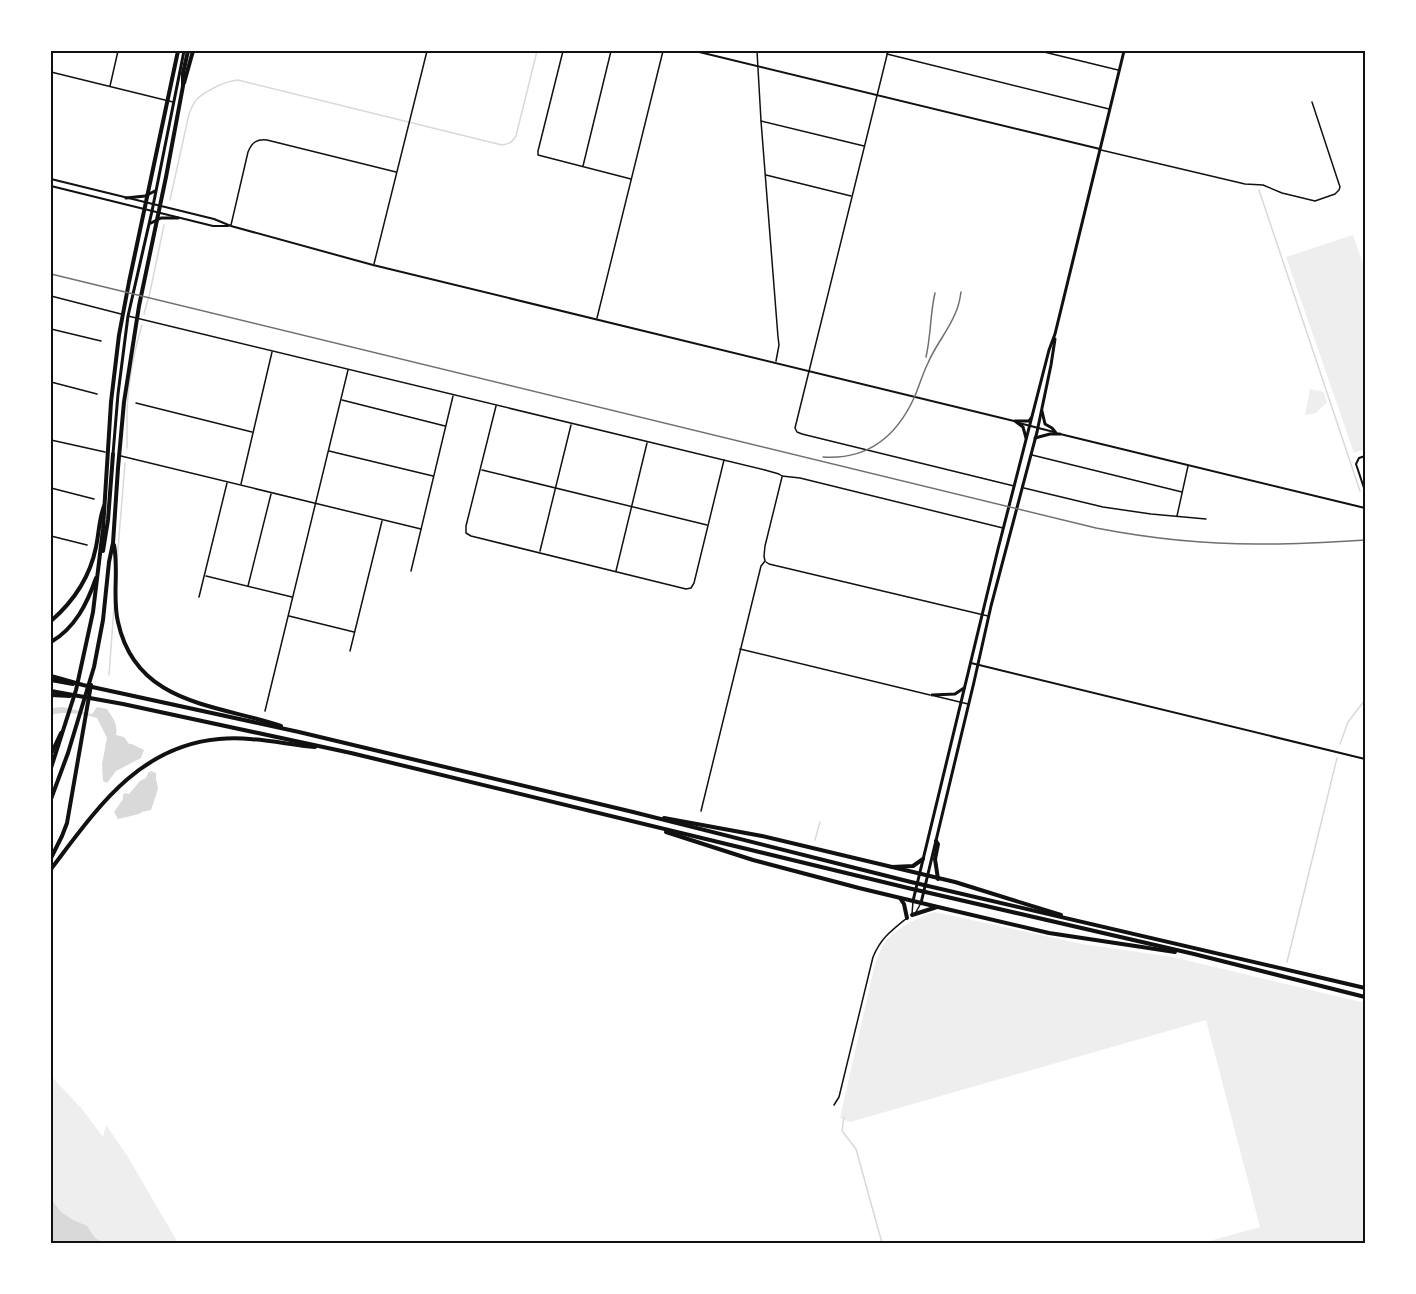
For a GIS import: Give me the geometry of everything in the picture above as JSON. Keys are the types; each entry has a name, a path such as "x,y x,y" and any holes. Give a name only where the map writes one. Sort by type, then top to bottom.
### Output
{"highway":[{"path":"51,768 68,716 93,612 104,529 111,402 119,335 178,51"},
{"path":"183,86 186,51"},
{"path":"51,858 62,836 67,818 103,620 113,543 124,402 139,306 183,86 193,51"},
{"path":"51,642 74,624 84,608 95,581 108,520 113,454"},
{"path":"51,621 66,607 86,578 93,560 105,502"},
{"path":"113,543 117,559 115,595 117,620 125,643 148,676 177,696 299,732"},
{"path":"51,799 68,753 94,667"},
{"path":"51,678 299,732 633,812 901,880 1365,988"},
{"path":"51,693 134,706 332,749 916,890 1194,954 1365,997"},
{"path":"51,754 68,716"},
{"path":"51,869 110,795 131,775 171,751 219,739 247,738 332,749"},
{"path":"633,812 762,836 928,876 989,892 1058,913 1067,918"},
{"path":"626,819 753,860 921,903 1049,933 1194,954"},
{"path":"936,841 938,844 935,859 938,879"},
{"path":"885,867 913,866 923,860"},
{"path":"900,898 908,918"},
{"path":"912,915 938,907"}],"main road":[{"path":"113,454 128,315 150,224 186,51"},
{"path":"921,903 988,616 1038,428 1055,334 1124,51"},
{"path":"126,198 145,196 156,190"},
{"path":"150,224 161,218 178,218"},
{"path":"913,901 982,615 1055,334"},
{"path":"1042,409 1045,424 1058,433"},
{"path":"1015,421 1029,421 1033,413"},
{"path":"1015,421 1023,428 1027,440"},
{"path":"1035,438 1058,433"},
{"path":"1004,529 1008,539"},
{"path":"932,695 955,693 965,687"}],"street":[{"path":"110,87 118,51"},
{"path":"373,265 427,51"},
{"path":"563,51 538,155 631,179"},
{"path":"582,167 611,51"},
{"path":"596,320 663,51"},
{"path":"695,51 1245,184 1263,185 1282,193 1316,201 1335,194 1339,190 1339,182 1312,102"},
{"path":"757,51 760,121 778,345 776,363"},
{"path":"1040,51 1120,70"},
{"path":"1015,486 802,434 796,430 795,425 864,146 888,52 1110,109"},
{"path":"51,72 174,103"},
{"path":"760,121 864,146"},
{"path":"231,226 248,152 256,140 267,140 396,172"},
{"path":"765,175 852,196"},
{"path":"51,179 214,219 231,226 373,265 1365,508"},
{"path":"51,186 213,226 231,226"},
{"path":"95,198 97,191"},
{"path":"51,296 1004,529"},
{"path":"51,328 101,341"},
{"path":"240,485 272,351"},
{"path":"265,711 349,369"},
{"path":"51,382 97,394"},
{"path":"411,571 453,395"},
{"path":"341,400 446,426"},
{"path":"136,403 253,432"},
{"path":"496,405 466,526 465,531 468,535 686,589 691,588 694,583 724,460"},
{"path":"539,553 571,424"},
{"path":"51,440 421,529"},
{"path":"615,571 648,442"},
{"path":"328,451 434,477"},
{"path":"1031,455 1182,492"},
{"path":"1365,456 1359,458 1356,464 1365,491"},
{"path":"1176,517 1188,466"},
{"path":"480,470 708,525"},
{"path":"701,811 761,566 765,561 765,546 782,476"},
{"path":"200,597 227,482"},
{"path":"51,488 94,498"},
{"path":"1023,488 1103,507 1206,519"},
{"path":"248,586 271,493"},
{"path":"350,651 382,520"},
{"path":"51,536 87,545"},
{"path":"765,561 769,564 988,616"},
{"path":"205,575 292,597"},
{"path":"288,616 355,632"},
{"path":"740,649 969,704"},
{"path":"971,663 1365,759"},
{"path":"912,915 913,901"},
{"path":"834,1105 839,1097 873,957 881,942 912,915 921,903"}],"shaded area":[{"path":"1353,235 1365,269 1365,449 1354,453 1286,257"},
{"path":"1310,389 1324,392 1327,403 1316,413 1305,415"},
{"path":"63,707 92,714 97,707 107,709 116,724 116,735 124,737 129,744 144,750 141,758 116,771 107,783 103,781 102,764 107,738 97,718 62,713 51,715 51,708"},
{"path":"151,771 156,773 158,789 151,810 118,819 114,812 123,799 123,795 129,794"},
{"path":"935,912 1082,944 1173,957 1365,1003 1365,1243 1202,1243 1260,1227 1206,1020 850,1122 840,1118 875,964 881,950 889,937 901,928"},
{"path":"51,1076 82,1109 103,1137 106,1125 128,1157 178,1243 51,1243"},
{"path":"51,1199 61,1212 87,1226 95,1238 104,1243 51,1243"}],"waterway":[{"path":"170,200 191,108 196,100 221,84 238,80 502,145 511,142 516,136 537,51"},
{"path":"1259,190 1360,491"},
{"path":"149,297 164,225"},
{"path":"144,314 148,299"},
{"path":"127,448 127,405 142,325"},
{"path":"117,561 125,463"},
{"path":"109,675 114,607"},
{"path":"1340,744 1348,722 1365,700"},
{"path":"1287,962 1337,758"},
{"path":"815,840 820,822"},
{"path":"844,1117 842,1131 856,1149 882,1243"}],"railway":[{"path":"51,274 1096,528 1160,538 1247,544 1365,540"},
{"path":"823,457 853,455 866,450 889,435 907,412 931,357 952,320 961,292"},
{"path":"926,357 935,293"}]}
